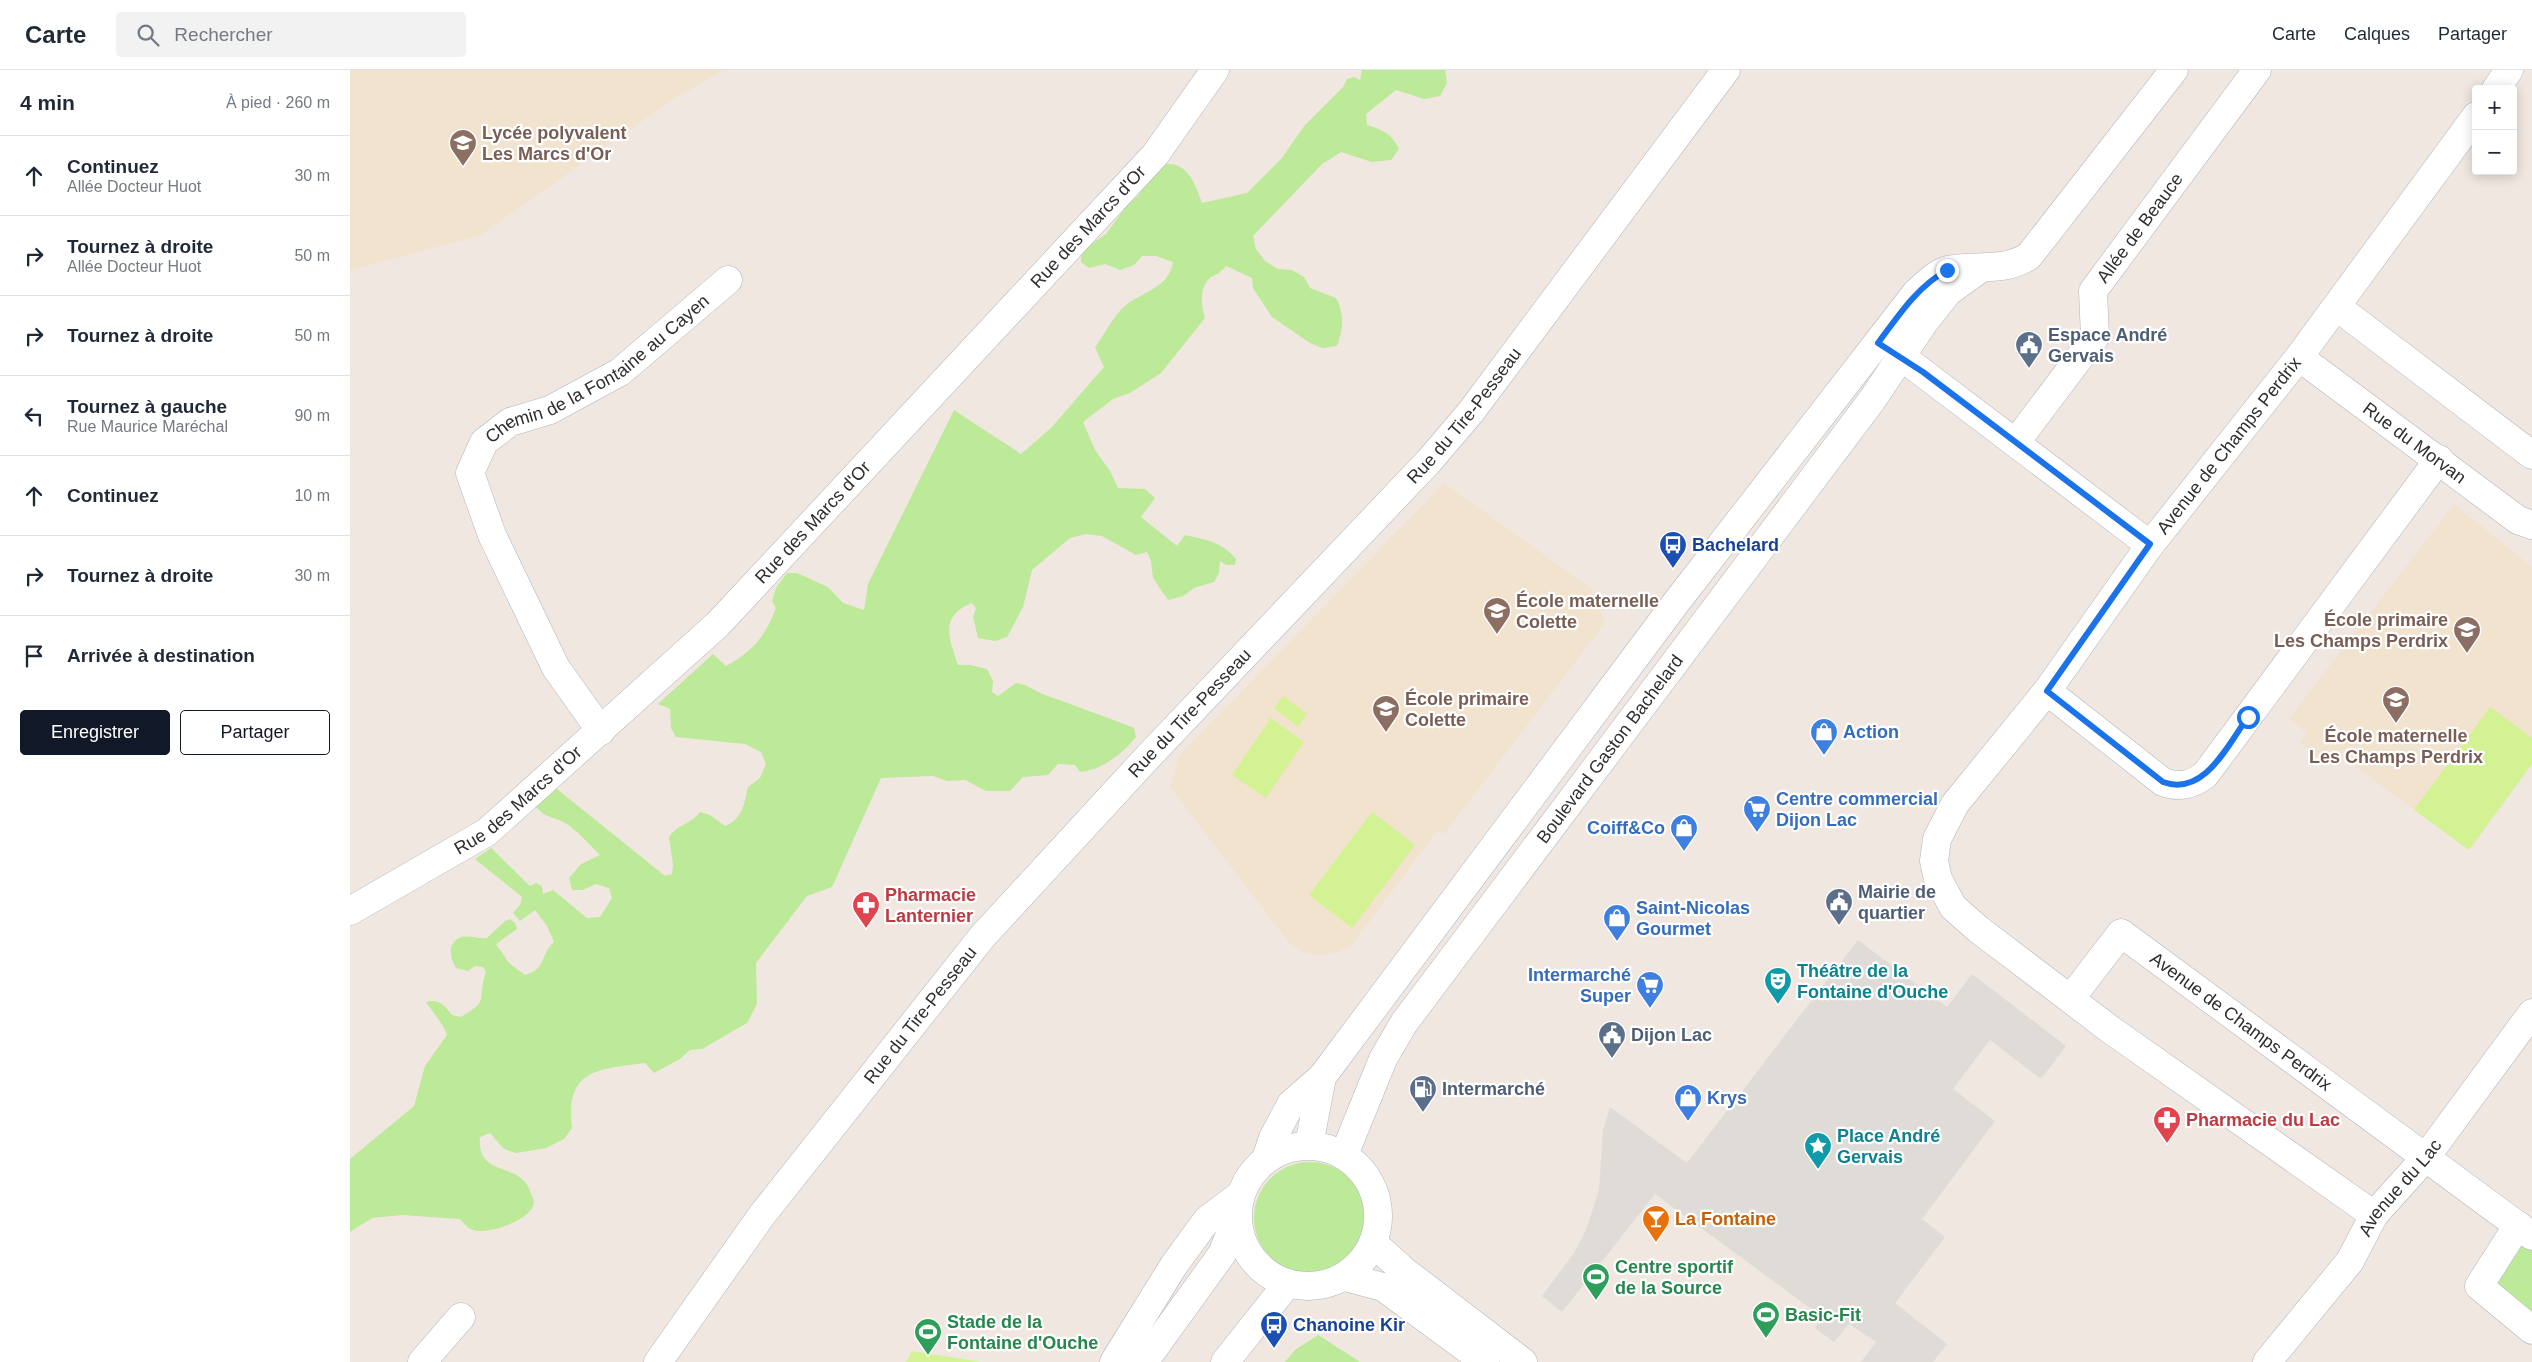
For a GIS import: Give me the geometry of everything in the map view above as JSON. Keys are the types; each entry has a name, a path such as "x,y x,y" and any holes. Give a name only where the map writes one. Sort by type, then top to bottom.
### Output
{"street":[{"name":"Rue des Marcs d'Or","path":"350,911 487,832 718,624 1154,155 1215,70"},
{"name":"Rue du Tire-Pesseau","path":"658,1362 762,1215 982,937 1145,760 1429,461 1470,413 1726,70"},
{"name":"Boulevard Gaston Bachelard","path":"1266,1158 1273,1138 1291,1104 1322,1077 1675,604 1916,293 1930,280 1947,270 2004,267 2022,261 2034,251 2174,70"},
{"name":"Allée de Beauce","path":"2016,442 2095,337 2093,291 2257,70"},
{"path":"2499,85 2509,70"},
{"name":"Avenue de Champs Perdrix","path":"2374,1215 2110,1030 2071,998 1978,930 1953,907 1938,878 1934,862 1937,839 1955,804 2047,691 2150,544 2299,357 2472,121"},
{"name":"Boulevard Gaston Bachelard","path":"1344,1155 1383,1059 1404,1023 1854,424 1902,358 1925,321 1948,292 1980,269"},
{"name":"Chemin de la Fontaine au Cayen","path":"601,731 556,668 492,535 470,473 484,442 510,422 550,410 620,372 728,280"},
{"path":"2337,307 2532,455"},
{"path":"1878,343 1902,358 2016,442 2150,544"},
{"name":"Rue du Morvan","path":"2299,357 2439,459 2518,520 2532,525"},
{"path":"2047,691 2163,782 2173,786 2195,783 2206,775 2439,459"},
{"name":"Avenue de Champs Perdrix","path":"2071,998 2121,934 2426,1157"},
{"name":"Avenue du Lac","path":"2267,1362 2350,1261 2374,1215 2426,1157 2532,1013"},
{"name":"Boulevard Gaston Bachelard","path":"1309,1145 1322,1077"},
{"path":"1144,1362 1222,1254 1238,1206 1250,1174 1266,1158 1287,1148 1309,1145 1328,1148 1344,1155 1360,1168 1375,1193 1377,1225 1373,1243 1359,1264 1345,1277 1320,1285 1288,1284 1268,1274 1252,1259 1241,1239 1238,1206"},
{"path":"2426,1157 2525,1230 2479,1286 2532,1330"},
{"path":"1114,1362 1174,1265 1207,1220 1238,1206"},
{"path":"1373,1243 1403,1270 1523,1362"},
{"path":"1345,1277 1383,1287 1485,1362"},
{"path":"1225,1362 1288,1284"},
{"path":"422,1362 461,1317"}],"shaded area":[{"name":"Lycée polyvalent Les Marcs d'Or","path":"350,70 724,70 675,98 479,236 350,270"},
{"path":"1444,483 1592,589 1605,623 1444,834 1437,831 1352,945 1338,952 1320,955 1306,953 1290,944 1170,787 1179,756"},
{"path":"2454,504 2532,567 2532,764 2469,850 2337,753 2328,764 2300,742 2307,733 2289,719"},
{"path":"1858,940 1947,1007 1972,974 2066,1046 2041,1079 1990,1040 1953,1089 1995,1121 1922,1219 1945,1237 1895,1303 1947,1344 1933,1362 1861,1362 1876,1342 1849,1324 1834,1342 1815,1328 1822,1317 1655,1194 1562,1312 1542,1296 1574,1253 1586,1230 1599,1190 1603,1130 1610,1107 1687,1163"}],"green space":[{"path":"1362,70 1445,70 1447,83 1440,96 1424,99 1396,90 1366,114 1367,125 1386,133 1399,149 1391,160 1372,162 1341,152 1322,164 1253,236 1256,249 1265,261 1278,269 1292,270 1304,277 1310,288 1336,298 1342,316 1341,334 1337,346 1322,348 1310,343 1272,317 1253,288 1252,278 1226,266 1210,278 1204,286 1202,302 1205,318 1161,373 1130,393 1113,399 1083,422 1095,450 1110,471 1118,488 1145,489 1155,498 1141,517 1177,546 1185,535 1220,545 1236,559 1235,565 1226,565 1220,561 1219,573 1214,582 1194,588 1183,596 1168,600 1153,578 1151,561 1147,552 1136,555 1102,536 1086,534 1070,538 1032,570 1023,607 1007,637 995,641 978,638 973,617 976,608 972,603 955,614 951,621 950,637 958,665 970,665 987,669 993,681 992,692 998,696 1016,683 1024,685 1045,695 1134,728 1136,737 1118,755 1104,765 1080,772 1075,765 1058,764 1048,775 1023,777 1010,791 986,791 965,780 947,781 933,776 881,778 832,887 807,896 756,963 757,1004 747,1023 702,1049 690,1050 680,1059 654,1073 645,1063 613,1067 588,1076 580,1083 574,1094 571,1109 572,1128 564,1139 546,1148 516,1153 504,1149 490,1133 480,1137 481,1150 485,1159 525,1182 534,1202 527,1214 503,1227 486,1231 471,1229 460,1219 402,1215 372,1218 350,1232 350,1159 414,1106 425,1066 447,1035 426,1002 438,1002 452,1015 461,1017 480,1002 486,972 483,967 475,966 468,971 456,968 451,955 453,943 462,937 487,938 505,921 510,919 515,923 517,929 496,944 509,963 525,975 540,966 546,952 554,942 547,926 535,910 520,921 513,913 520,905 522,897 475,859 491,848 530,886 536,883 542,886 543,894 553,890 587,918 600,917 612,898 609,888 596,884 583,890 572,890 569,878 581,864 600,855 566,823 547,816 534,804 552,785 665,876 672,874 673,864 669,837 673,832 700,812 710,815 725,826 736,819 742,810 748,787 760,778 766,764 761,752 745,744 676,737 671,728 670,709 658,704 713,654 726,666 751,649 763,635 772,618 776,608 772,601 776,588 787,573 797,573 828,587 843,603 864,610 868,584 954,410 1021,454 1051,428 1104,367 1095,347 1117,315 1125,306 1161,283 1171,271 1173,262 1156,256 1142,256 1134,265 1120,270 1105,264 1089,268 1081,262 1081,251 1106,234 1128,204 1138,196 1151,176 1153,166 1172,164 1186,171 1195,185 1202,203 1247,193 1281,159 1305,125 1343,87 1347,79 1354,77 1360,80"},
{"path":"1283,696 1307,714 1298,727 1274,708"},
{"path":"2490,707 2532,738 2532,764 2469,850 2414,810"},
{"path":"1271,718 1304,742 1266,798 1232,775"},
{"path":"1372,812 1415,845 1352,928 1309,895"},
{"path":"1310,1162 1331,1166 1350,1178 1362,1197 1366,1218 1362,1239 1350,1258 1331,1270 1310,1274 1289,1270 1270,1258 1258,1239 1254,1218 1258,1197 1270,1178 1289,1166"},
{"path":"2519,1231 2532,1241 2532,1320 2488,1284"},
{"path":"1318,1335 1360,1362 1285,1362 1295,1350"},
{"name":"Stade de la Fontaine d'Ouche","path":"912,1351 982,1362 906,1362"}],"place":[{"name":"Lycée polyvalent Les Marcs d'Or","path":"463,167"},
{"name":"Espace André Gervais","path":"2029,369"},
{"name":"Bachelard","path":"1673,569"},
{"name":"École maternelle Colette","path":"1497,635"},
{"name":"École primaire Les Champs Perdrix","path":"2467,654"},
{"name":"École maternelle Les Champs Perdrix","path":"2396,724"},
{"name":"École primaire Colette","path":"1386,733"},
{"name":"Action","path":"1824,756"},
{"name":"Centre commercial Dijon Lac","path":"1757,833"},
{"name":"Coiff&Co","path":"1684,852"},
{"name":"Mairie de quartier","path":"1839,926"},
{"name":"Pharmacie Lanternier","path":"866,929"},
{"name":"Saint-Nicolas Gourmet","path":"1617,942"},
{"name":"Théâtre de la Fontaine d'Ouche","path":"1778,1005"},
{"name":"Intermarché Super","path":"1650,1009"},
{"name":"Dijon Lac","path":"1612,1059"},
{"name":"Intermarché","path":"1423,1113"},
{"name":"Krys","path":"1688,1122"},
{"name":"Pharmacie du Lac","path":"2167,1144"},
{"name":"Place André Gervais","path":"1818,1170"},
{"name":"La Fontaine","path":"1656,1243"},
{"name":"Centre sportif de la Source","path":"1596,1301"},
{"name":"Basic-Fit","path":"1766,1339"},
{"name":"Chanoine Kir","path":"1274,1349"},
{"name":"Stade de la Fontaine d'Ouche","path":"928,1356"}],"route":[{"path":"1947,270 1930,280 1916,293 1878,343 1923,372 2150,544 2047,691 2163,782 2173,786 2195,783 2206,775 2248,717"}]}
